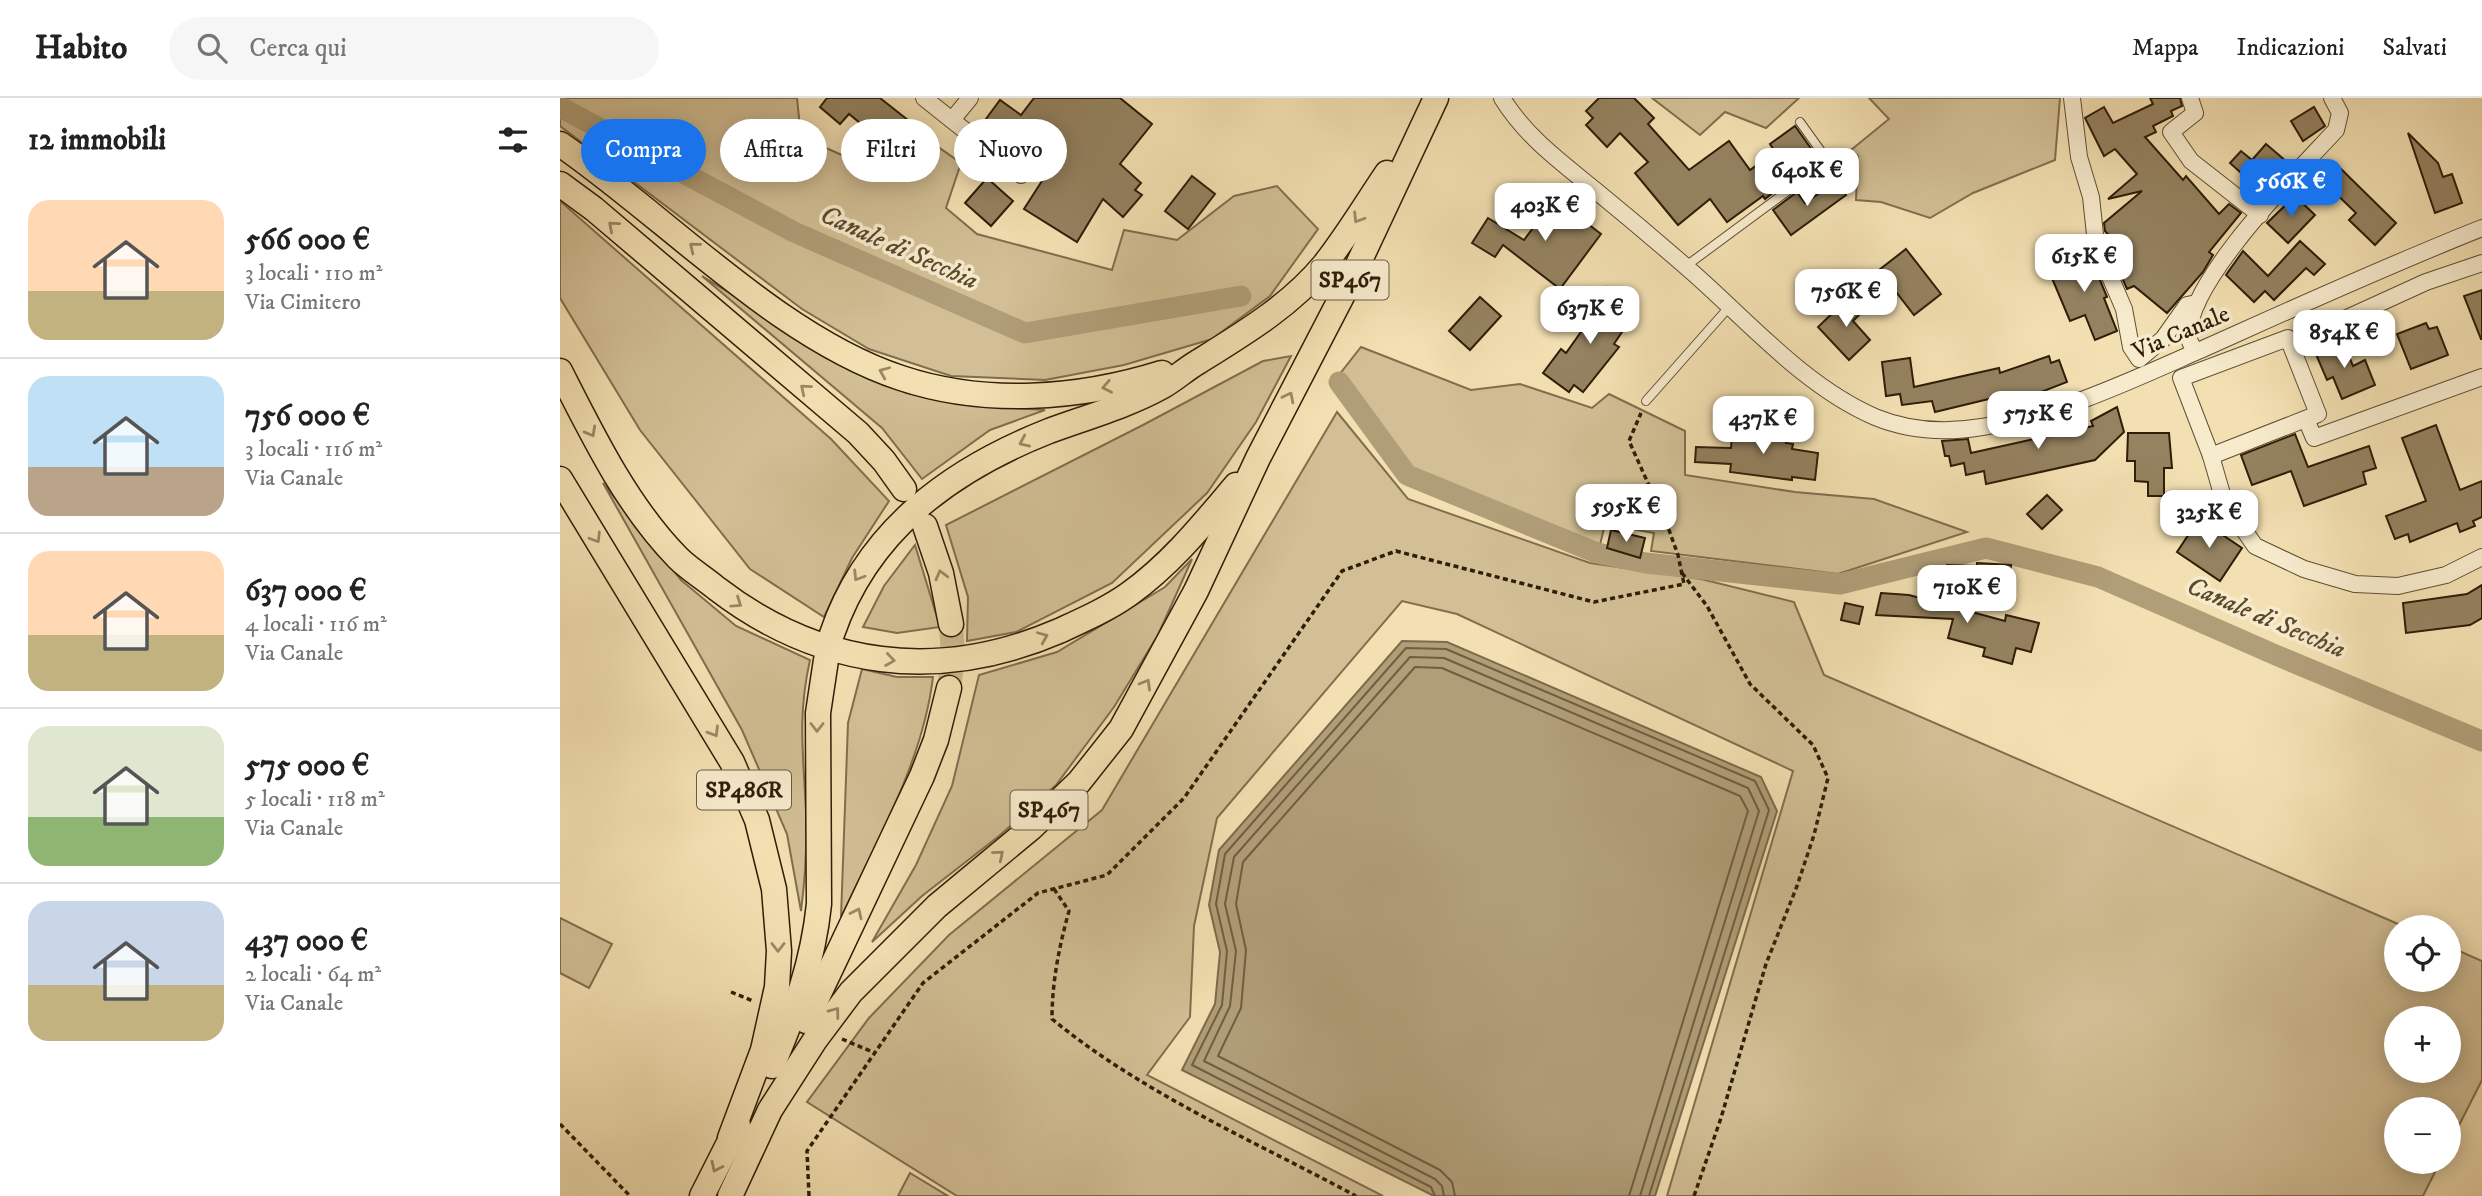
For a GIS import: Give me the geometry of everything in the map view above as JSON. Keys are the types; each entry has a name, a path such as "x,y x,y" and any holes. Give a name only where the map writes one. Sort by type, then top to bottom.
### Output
{"main road":[{"path":"832,634 851,588 876,550 897,525 933,494 991,457 1162,386 1228,344 1290,299 1322,267 1351,229 1436,99"},
{"name":"SP467","path":"730,1196 770,1110 815,1040 851,992 937,906 1031,828 1079,782 1121,729 1196,591 1258,458 1354,273 1436,99"},
{"path":"560,144 782,315 836,349 900,378 972,394 1017,396 1106,388 1196,362"},
{"path":"560,184 594,209 858,433 884,461 904,489"},
{"path":"560,371 591,431 631,498 679,559 740,606 808,642 892,661 936,663 978,657 1031,643 1083,620 1128,594 1180,551 1258,458"},
{"name":"SP486R","path":"560,480 732,762 757,820 774,889 779,951 777,987 763,1050 730,1138"},
{"path":"925,526 941,573 951,624"},
{"path":"702,1196 730,1138 768,1075 799,1001 809,967 818,904 818,713 826,660"},
{"path":"770,1110 794,1047 922,776 936,740 949,688"}],"street":[{"path":"924,98 952,120 970,98"},
{"name":"Via Canale","path":"1503,98 1516,121 1543,148 1686,266 1792,362 1847,403 1911,429 1946,431 1983,427 2043,413 2177,361 2409,257 2482,228"},
{"path":"2072,98 2079,157 2091,197 2096,244 2124,309 2131,347 2138,359 2163,339 2187,305 2197,303"},
{"path":"2190,98 2195,113 2171,132 2192,161 2260,215"},
{"path":"2195,352 2189,338 2200,293 2225,257 2260,215 2336,130 2340,113 2332,98"},
{"path":"2290,344 2426,282 2482,263"},
{"path":"2260,324 2269,345"},
{"path":"2181,378 2288,338 2318,414 2211,456"},
{"path":"2177,361 2224,501 2255,546 2304,569 2355,584 2398,586 2446,575 2482,557"},
{"path":"2306,419 2314,438 2482,377"}],"lane":[{"path":"1686,266 1828,161 1800,122"},
{"path":"1646,401 1730,306"}],"path":[{"path":"809,1196 807,1151 923,983 1038,893 1107,875 1184,798 1342,571 1396,551 1594,602 1684,584 1678,555 1629,441 1646,401"},
{"path":"1680,572 1707,606 1750,684 1814,745 1828,778 1810,847 1766,964 1695,1196"},
{"path":"1054,889 1069,911 1052,993 1052,1019 1086,1048 1181,1104 1356,1196"},
{"path":"731,992 762,1005"},
{"path":"831,1034 875,1053"},
{"path":"560,1125 630,1196"}],"shaded area":[{"path":"560,98 797,98 799,119 720,119 720,182 827,182 827,148 841,155 841,182 940,182 940,148 954,158 955,182 946,208 977,234 1112,270 1124,230 1177,240 1234,196 1277,186 1318,229 1270,296 1212,339 1124,365 1045,380 951,376 869,349 802,309 634,182 706,182 706,119 581,119 581,142 560,126"},
{"path":"1652,98 1799,98 1766,128 1725,112 1700,135"},
{"path":"1869,98 2060,98 2055,160 1973,193 1930,218 1881,202 1856,200 1858,156 1851,150 1889,119"},
{"path":"560,201 831,439 889,501 852,558 824,617 750,569 640,430 560,298"},
{"path":"702,276 814,345 906,393 1001,407 1045,410 990,430 922,479 882,428"},
{"path":"1361,347 1471,390 1520,384 1592,408 1609,394 1685,431 1685,475 1795,492 1874,499 1967,532 1838,574 1651,551 1654,533 1605,524 1600,545 1410,468 1339,375"},
{"path":"1291,356 1256,422 1207,493 1112,583 1016,632 967,641 968,597 946,525 1263,361"},
{"path":"1337,412 1408,499 1590,563 1701,579 1794,602 1824,675 2384,918 2384,992 2461,992 2461,952 2482,961 2482,1080 2461,1121 2461,1097 2384,1097 2384,1174 2434,1174 2423,1196 1667,1196 1793,771 1457,614 1402,601 1217,818 1194,926 1190,1017 1147,1075 1383,1196 957,1196 807,1102 869,1018 949,935 1102,810"},
{"path":"603,483 681,580 736,626 810,660 803,710 806,838 801,911 787,834 742,730"},
{"path":"915,545 940,627 897,633 863,627 884,586"},
{"path":"1192,559 1158,635 1114,707 1056,785 999,836 922,896 872,942 916,865 952,786 979,675 1057,652 1165,587"},
{"path":"862,669 897,677 933,677 928,708 909,770 841,917 848,723"},
{"path":"560,918 612,944 589,988 560,973"},
{"path":"910,1173 948,1196 898,1196"}],"water":[{"path":"1402,641 1447,642 1761,777 1777,811 1655,1196 1434,1196 1182,1070 1215,1004 1220,952 1209,905 1219,850"}],"building":[{"path":"827,98 880,98 906,119 855,119 849,114 841,119 840,124 820,107"},
{"path":"1034,98 1120,98 1152,124 1120,164 1141,183 1135,190 1142,195 1123,217 1103,199 1077,242 1024,209 1041,182 1067,182 1067,119 986,119 1000,100 1021,115"},
{"path":"1599,98 1634,98 1654,118 1648,124 1689,170 1729,141 1750,170 1775,152 1770,144 1795,126 1817,157 1765,199 1763,196 1727,222 1710,199 1678,225 1635,173 1648,162 1620,133 1607,147 1586,125 1593,118 1586,111"},
{"path":"2150,98 2180,98 2182,106 2171,111 2173,116 2153,126 2156,132 2145,137 2183,180 2186,176 2219,214 2229,204 2241,213 2209,252 2213,255 2203,272 2167,313 2134,286 2127,289 2107,243 2114,241 2105,231 2104,223 2142,191 2108,199 2137,174 2115,149 2104,156 2085,118 2104,107 2113,123 2153,104"},
{"path":"2314,107 2325,126 2303,141 2291,121"},
{"path":"2408,133 2438,163 2443,177 2452,174 2462,203 2435,213"},
{"path":"2266,144 2286,161 2255,198 2243,189 2250,181 2230,163 2241,151 2252,160"},
{"path":"2336,164 2396,223 2375,245 2349,220 2356,213 2331,189 2324,176"},
{"path":"1192,176 1215,194 1188,229 1165,211"},
{"path":"1836,181 1846,195 1791,235 1773,210 1797,192 1805,203"},
{"path":"983,182 992,182 1013,201 991,226 965,203"},
{"path":"2295,196 2315,215 2288,243 2267,223"},
{"path":"1555,199 1601,234 1560,289 1503,245 1495,257 1472,243 1488,218 1524,240"},
{"path":"2300,241 2325,264 2314,275 2306,268 2274,300 2265,291 2254,302 2226,275 2243,251 2268,276"},
{"path":"1906,249 1941,294 1914,315 1879,270"},
{"path":"2088,251 2107,297 2104,298 2117,331 2095,340 2085,315 2070,321 2049,271 2067,265 2065,260"},
{"path":"1607,287 1620,296 1613,306 1626,315 1621,322 1626,326 1614,344 1619,347 1583,392 1574,385 1569,392 1543,373 1561,349 1566,353 1583,329 1579,326"},
{"path":"2482,290 2482,339 2481,339 2464,296"},
{"path":"1480,297 1501,316 1470,350 1449,331"},
{"path":"1854,298 1865,309 1853,321 1870,340 1849,360 1818,327 1840,306 1843,309"},
{"path":"2426,323 2429,329 2437,327 2448,355 2411,369 2397,334"},
{"path":"2343,341 2353,366 2365,360 2375,385 2342,399 2333,377 2327,380 2315,352"},
{"path":"2049,356 2051,363 2059,360 2067,382 2028,397 1995,403 1993,398 1935,412 1932,401 1902,405 1900,394 1886,396 1882,362 1910,358 1914,387 1999,368 2000,373"},
{"path":"2117,407 2124,432 2095,460 1986,484 1984,471 1966,475 1964,463 1951,466 1949,456 1945,456 1942,441 1968,439 1971,453 2093,426 2091,421"},
{"path":"2436,425 2460,490 2482,481 2482,517 2473,521 2475,526 2460,532 2457,523 2410,542 2408,534 2395,539 2386,516 2426,501 2402,438"},
{"path":"1758,426 1788,432 1786,443 1793,444 1792,449 1818,453 1815,480 1792,477 1792,480 1730,472 1731,464 1695,462 1696,447 1731,448 1732,435 1757,438"},
{"path":"2128,433 2169,433 2172,468 2164,468 2164,496 2148,496 2148,482 2135,481 2135,461 2127,461"},
{"path":"2295,434 2308,467 2369,446 2376,468 2363,472 2366,484 2304,506 2291,471 2252,485 2241,455"},
{"path":"2047,495 2062,510 2042,529 2027,514"},
{"path":"2199,519 2242,548 2220,581 2177,552"},
{"path":"1611,530 1645,538 1640,558 1607,548"},
{"path":"1977,563 2011,565 2010,583 1947,580 1947,565 1977,566"},
{"path":"2482,585 2482,618 2470,625 2406,633 2403,603 2467,594"},
{"path":"1881,593 1909,595 2005,621 2006,615 2039,623 2031,652 2016,648 2012,664 1983,656 1985,648 1948,638 1953,619 1876,615"},
{"path":"1845,603 1863,607 1859,624 1841,620"}],"waterway":[{"name":"Canale di Secchia","path":"560,107 794,232 1025,333 1241,296"},
{"name":"Canale di Secchia","path":"1339,382 1407,475 1597,553 1646,563 1840,584 1986,548 2098,577 2482,741"}],"tunnel":[{"path":"949,688 953,657 951,624"}]}
